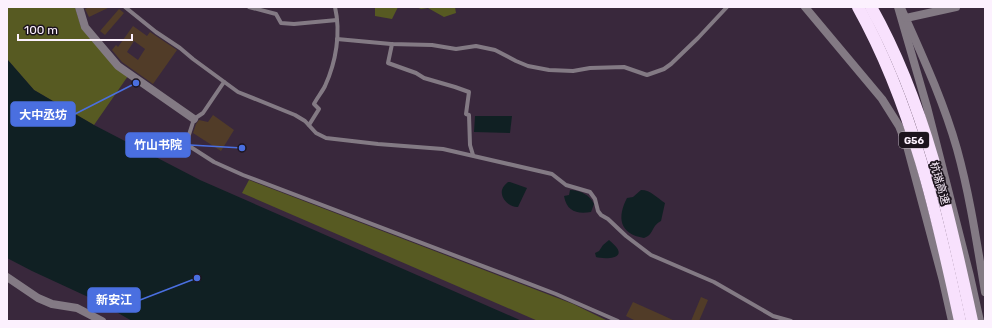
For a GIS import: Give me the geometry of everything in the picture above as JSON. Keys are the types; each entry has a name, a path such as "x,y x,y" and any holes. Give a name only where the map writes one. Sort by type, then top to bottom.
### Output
{"highway":[{"name":"杭瑞高速","path":"858,7 884,58 900,99 928,188 952,280"},
{"name":"杭瑞高速","path":"871,7 894,54 911,95 939,185 952,280"},
{"name":"G56","path":"952,280 960,321"},
{"name":"G56","path":"952,280 972,321"}],"street":[{"path":"79,7 85,26 118,66 194,119"},
{"path":"805,7 882,99 899,126 908,146 952,280 952,321"},
{"path":"899,7 906,18 937,89 956,148 969,201 985,292"},
{"path":"899,7 927,107 980,321"},
{"path":"906,18 953,7"},
{"path":"7,277 38,298 52,304 77,308 102,321"}],"lane":[{"path":"125,7 156,32 180,48 238,92 295,114 309,125 316,133 326,138 443,149 552,174 566,185 588,191 595,200 598,211 601,215 651,254 714,282 773,316 791,321"},
{"path":"249,7 276,14 281,23 294,24 337,20"},
{"path":"309,125 319,109 314,104 325,86 336,54 337,20 335,7"},
{"path":"337,39 456,49 476,46 495,50 528,66 550,70 573,71 590,68 624,67 647,75 664,69 671,64 727,7"},
{"path":"392,44 388,63 416,73 424,78 456,86 469,92 466,114 470,115 470,145 473,155"},
{"path":"224,82 203,113 194,119 186,144 214,162 556,294 618,321"}],"green space":[{"path":"7,7 75,7 81,27 128,76 94,125 34,90 7,59"},
{"path":"375,7 398,7 392,19 375,16"},
{"path":"416,7 455,7 456,13 444,17 428,8 421,9"},
{"path":"249,180 573,304 608,321 538,321 242,193"}],"shaded area":[{"path":"7,59 34,90 94,125 200,180 522,321 132,321 99,302 32,271 7,258"},
{"path":"475,116 512,116 510,133 474,132"},
{"path":"508,182 527,188 518,207 512,206 504,199 502,189"},
{"path":"570,190 581,192 590,198 594,204 591,212 581,213 570,209 564,196 569,195"},
{"path":"641,190 651,193 665,203 661,221 647,237 644,238 629,233 622,224 621,218 627,198 633,197"},
{"path":"609,240 617,248 619,252 618,255 612,258 596,257 595,253 599,251"}],"building":[{"path":"90,7 110,7 89,17 85,9"},
{"path":"119,9 124,13 105,35 100,31"},
{"path":"133,26 147,36 150,32 177,50 153,84 122,62 112,50 116,45 118,47","holes":["134,41 145,49 138,60 127,52"]},
{"path":"213,115 234,130 221,151 193,133 199,120 208,122"},
{"path":"701,297 708,300 699,321 691,321"},
{"path":"633,302 675,321 636,321 626,316"}],"place":[{"name":"大中丞坊","path":"136,83"},
{"name":"竹山书院","path":"242,148"},
{"name":"新安江","path":"197,278"}]}
